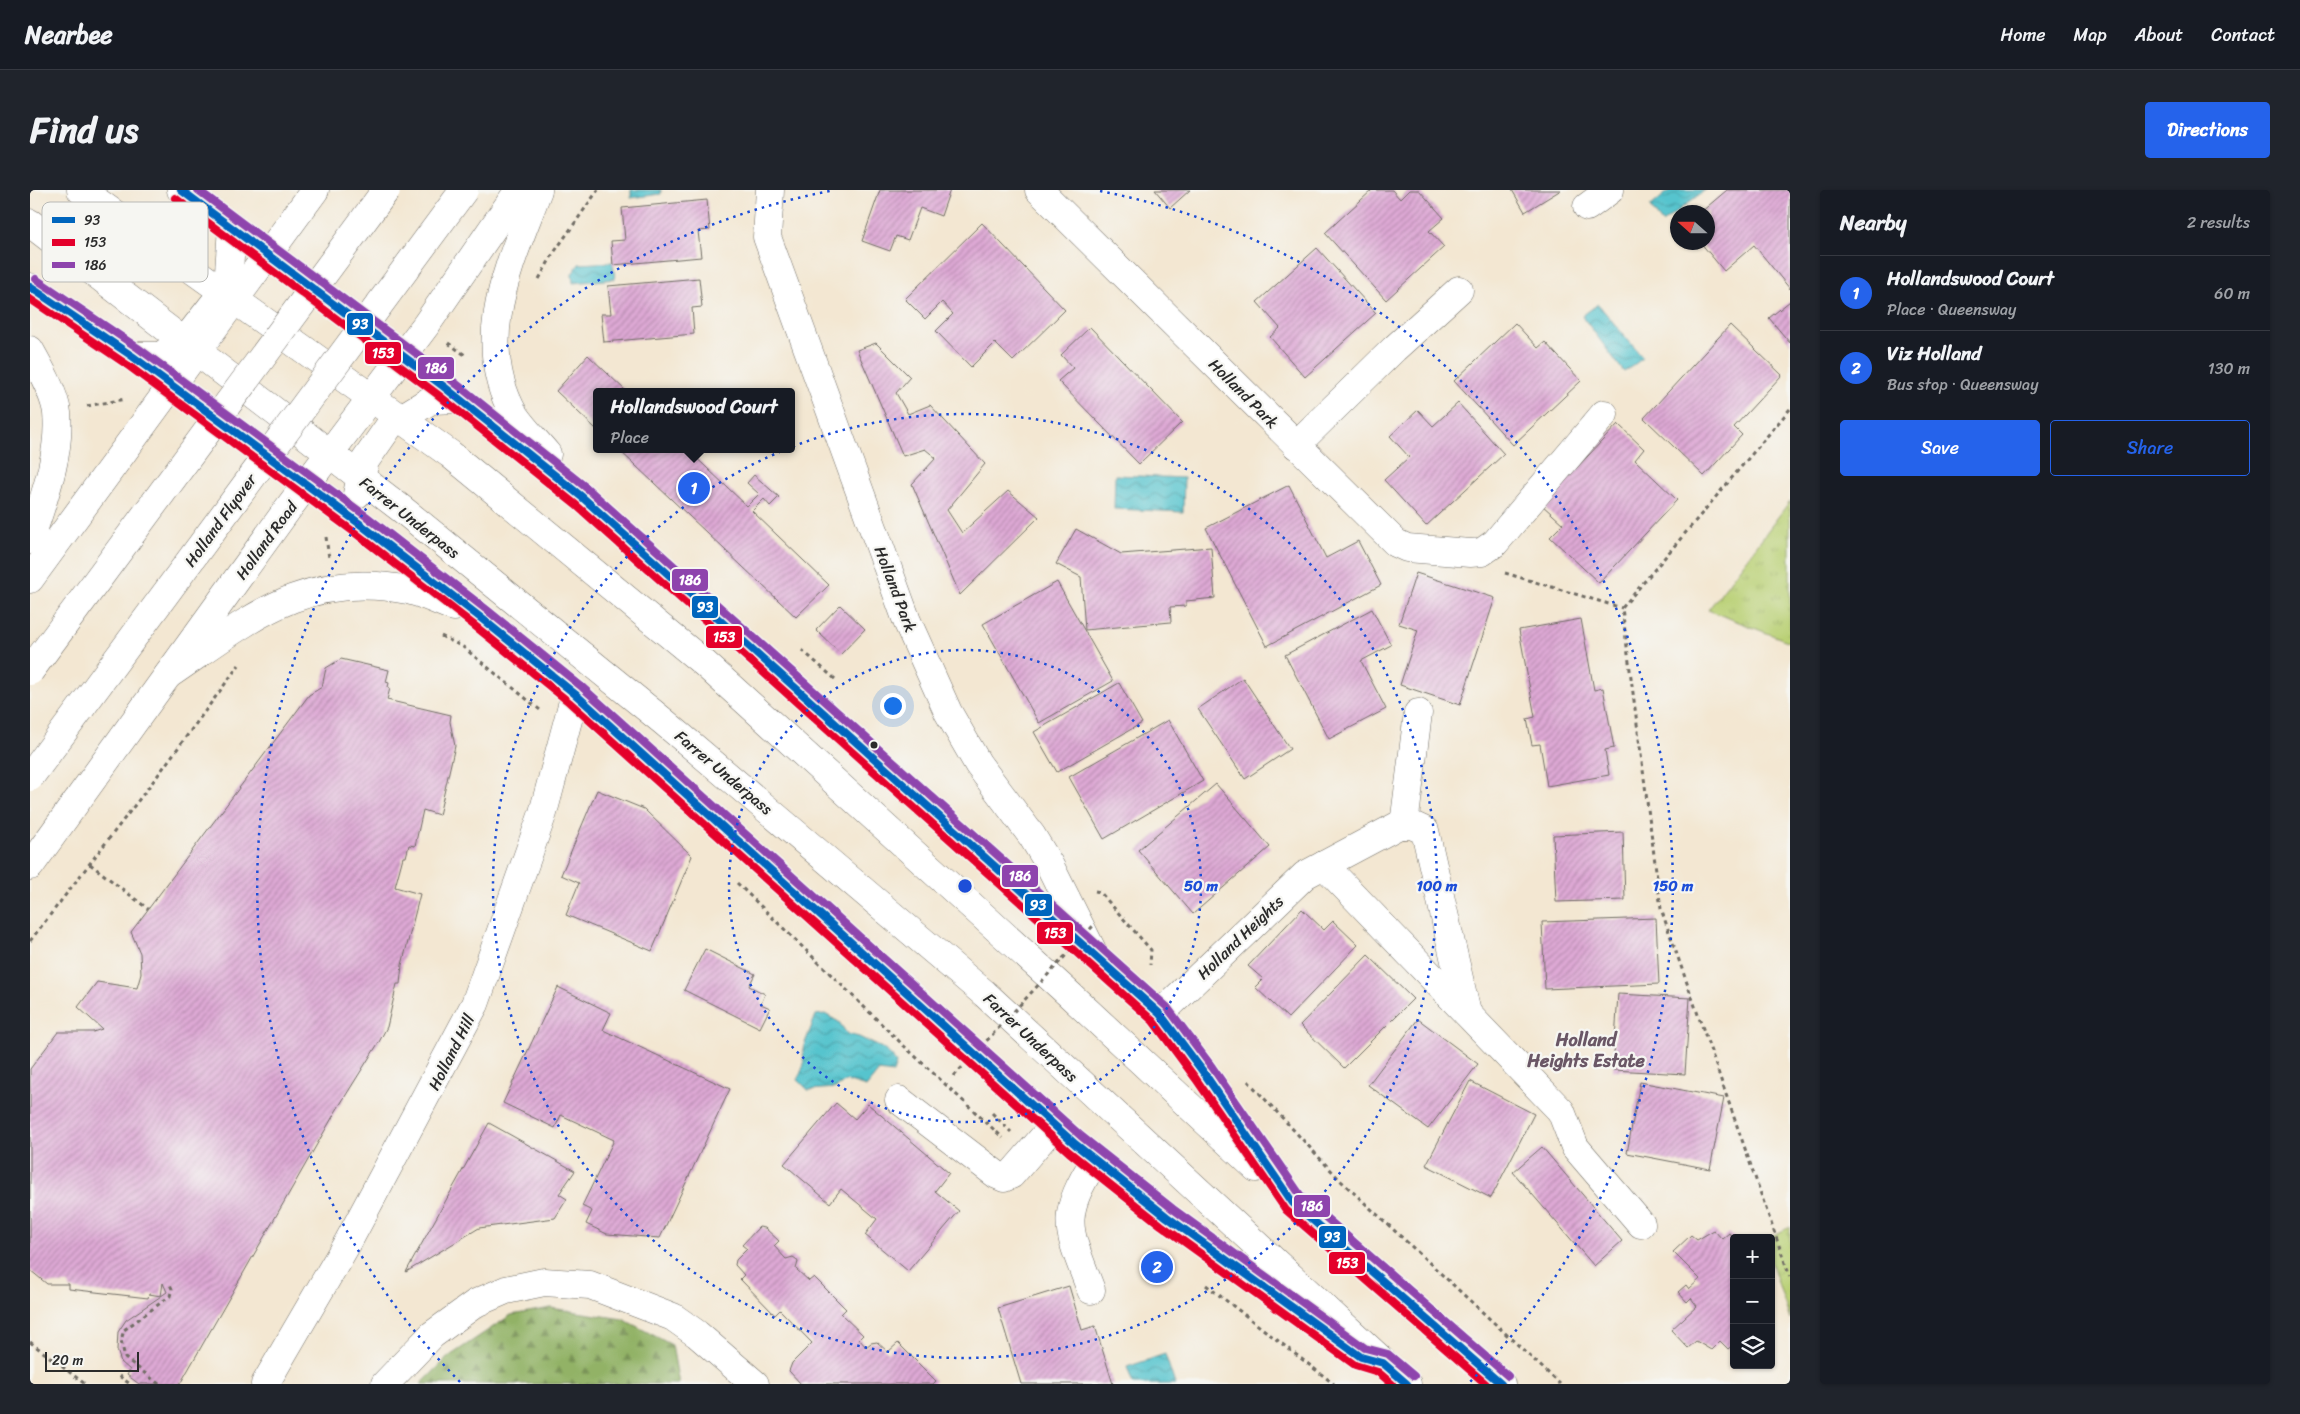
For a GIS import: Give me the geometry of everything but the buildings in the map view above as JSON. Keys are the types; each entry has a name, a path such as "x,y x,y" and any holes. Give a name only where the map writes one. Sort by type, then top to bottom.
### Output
{"main road":[{"path":"81,190 98,202"},
{"path":"181,190 198,202"},
{"path":"30,579 315,190"},
{"path":"30,671 386,190"},
{"name":"Holland Flyover","path":"30,777 464,190"},
{"name":"Holland Road","path":"30,866 306,485 403,356 519,190"},
{"path":"538,190 506,278 497,313 494,348 501,381 515,416 582,498"},
{"name":"Holland Park","path":"770,190 767,237 906,621 956,727 978,764 1032,836 1060,886 1096,958"},
{"name":"Holland Park","path":"1039,190 1396,544 1407,548 1470,553 1482,552 1495,543 1604,414"},
{"path":"1587,207 1610,190"},
{"path":"208,210 459,398 582,498 938,814 1096,958 1167,1007 1204,1073 1294,1203"},
{"name":"Farrer Underpass","path":"30,223 42,232"},
{"path":"132,356 161,356 191,333 211,308 229,272 232,227"},
{"path":"208,281 450,454 704,663 1070,995 1294,1203 1501,1384"},
{"name":"Farrer Underpass","path":"107,282 403,510 664,722 985,994 1407,1384"},
{"path":"30,287 132,356 171,387 360,524 482,618 575,694 1095,1160 1167,1217 1361,1357 1383,1363"},
{"path":"1296,445 1394,349 1459,290"},
{"path":"30,350 41,368 57,411 56,451 30,540"},
{"path":"360,524 356,498 364,461 390,426 431,400 459,398"},
{"path":"168,675 261,612 298,596 333,586 370,585 409,590 482,618"},
{"name":"Holland Hill","path":"266,1384 348,1242 475,1004 543,813 575,694"},
{"path":"1418,713 1404,825 1412,825 1425,831 1467,1013"},
{"name":"Holland Heights","path":"1167,1007 1305,875 1399,825 1404,825"},
{"path":"1324,865 1467,1013 1482,1032 1561,1111 1575,1147 1641,1224"},
{"path":"899,1100 997,1175 1004,1178 1011,1175 1054,1125"},
{"path":"1091,1290 1070,1235 1070,1215 1078,1187 1095,1160"},
{"path":"385,1384 432,1335 476,1303 506,1290 544,1282 590,1285 673,1317 697,1334 755,1384"}],"path":[{"path":"537,282 553,254 598,190"},
{"path":"1790,409 1622,608 1661,909 1790,1277"},
{"path":"1498,571 1622,608"},
{"path":"538,720 540,710"},
{"path":"90,864 148,909"},
{"path":"1060,886 1100,892 1151,950 1149,977 1167,1007"},
{"path":"954,1076 1093,926"},
{"path":"1244,1076 1341,1181 1560,1384"},
{"path":"159,1384 125,1358 121,1340 124,1330 170,1296 172,1289 170,1284"},
{"path":"30,1342 84,1384"},
{"path":"119,1376 130,1384"}],"green space":[{"path":"1790,501 1790,642 1708,610"},
{"path":"1790,1227 1790,1320 1775,1273 1775,1234"},
{"path":"551,1308 623,1319 672,1345 679,1384 421,1384 448,1357 511,1315"}],"water":[{"path":"631,190 661,190 661,194 631,198"},
{"path":"1670,190 1705,190 1685,205 1670,205 1670,217 1662,223 1650,207"},
{"path":"613,262 615,279 573,283 572,274 579,264"},
{"path":"1598,304 1643,358 1624,372 1582,316"},
{"path":"1115,475 1184,478 1183,512 1114,509"},
{"path":"825,1014 839,1022 847,1034 859,1037 882,1048 892,1056 896,1064 893,1073 879,1071 866,1087 846,1081 836,1088 808,1090 798,1080 804,1064 803,1048 816,1015"},
{"path":"1165,1354 1175,1384 1133,1384 1127,1367"}],"transit line":[{"name":"93","path":"181,190 197,202"},
{"name":"186","path":"198,190 449,378 588,489 1167,1007 1212,1067 1301,1196 1508,1376"},
{"name":"153","path":"175,198 180,202"},
{"name":"93","path":"208,210 443,386 582,497 1160,1014 1204,1073 1293,1203 1501,1384"},
{"name":"153","path":"208,223 437,394 576,505 1153,1021 1196,1079 1286,1210 1486,1384"},
{"name":"186","path":"36,279 138,348 366,516 487,610 582,687 1081,1136 1173,1209 1365,1348 1388,1354 1414,1376"},
{"name":"93","path":"30,287 132,356 360,524 481,618 575,694 1075,1144 1167,1217 1361,1357 1383,1363 1407,1384"},
{"name":"153","path":"30,299 126,364 354,532 475,626 569,702 1069,1152 1161,1225 1355,1365 1378,1372 1392,1384"}],"place":[{"name":"Hollandswood Court","path":"694,488"},
{"name":"Viz Holland","path":"1157,1267"}],"district":[{"name":"Holland Heights Estate","path":"1586,1050"}]}
